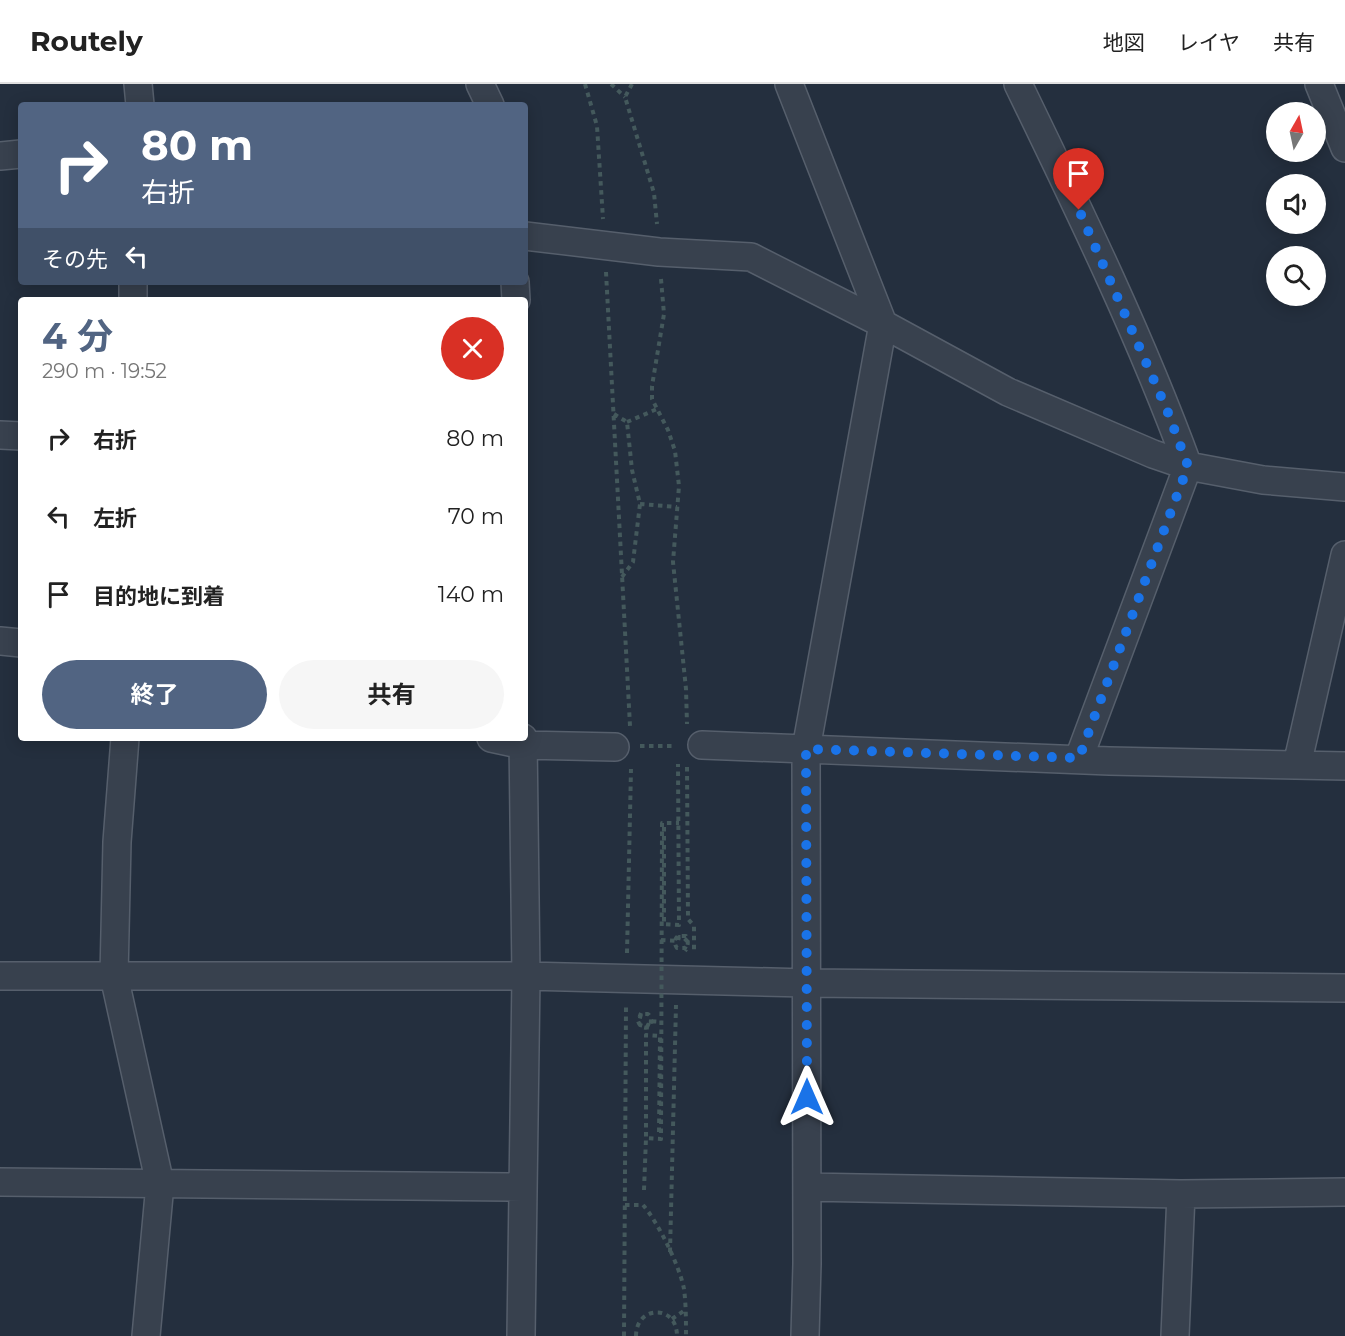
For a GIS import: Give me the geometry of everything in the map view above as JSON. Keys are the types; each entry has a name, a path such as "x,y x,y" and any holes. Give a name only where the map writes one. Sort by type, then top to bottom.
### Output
{"street":[{"path":"138,84 140,102"},
{"path":"480,84 489,102"},
{"path":"789,84 883,324 806,749 805,1336"},
{"path":"1018,84 1099,252 1167,410 1188,466 1079,758"},
{"path":"1319,84 1344,144"},
{"path":"0,156 18,154"},
{"path":"528,236 659,252 751,257 883,324 1008,392 1153,454 1188,466 1263,480 1345,487"},
{"path":"0,435 18,436"},
{"path":"1297,765 1345,555"},
{"path":"0,640 18,643"},
{"path":"124,741 117,842 114,976 160,1184 146,1336"},
{"path":"521,1336 526,976 523,742 623,747"},
{"path":"694,745 1345,766"},
{"path":"0,976 526,976 807,983 1345,988"},
{"path":"0,1182 522,1187"},
{"path":"807,1187 1181,1194 1345,1192"},
{"path":"1175,1336 1181,1194"}],"path":[{"path":"585,84 597,126 601,156 621,578 627,979 624,1336"},
{"path":"611,84 625,97 654,193 664,314 652,386 652,399 668,430 675,451 679,486 673,562 694,745 688,919 694,926 685,980 670,1252"},
{"path":"625,97 632,84"},
{"path":"627,422 657,409"},
{"path":"613,414 627,422"},
{"path":"621,578 633,562 640,504 632,470 627,422"},
{"path":"640,504 677,507"},
{"path":"623,747 694,745"},
{"path":"664,827 664,924 680,925 678,764"},
{"path":"646,1138 661,1139 662,823 679,823"},
{"path":"661,940 669,940 678,941 679,937 684,938 687,946 682,949 675,945 675,942 676,938 678,936 686,936 688,940 687,947 685,951"},
{"path":"641,1013 638,1022 643,1028 650,1027 651,1024 651,1018 648,1014 641,1014 639,1022 643,1026 647,1027 650,1021 661,1022"},
{"path":"644,1190 646,1035 660,1036 659,1132"},
{"path":"625,1205 643,1205 670,1252 684,1288 686,1336"},
{"path":"672,1319 685,1310"},
{"path":"636,1336 639,1322 649,1314 662,1312 672,1319 676,1326 677,1336"}],"route":[{"path":"807,1097 806,749 1079,758 1188,466 1167,410 1079,210"}]}
